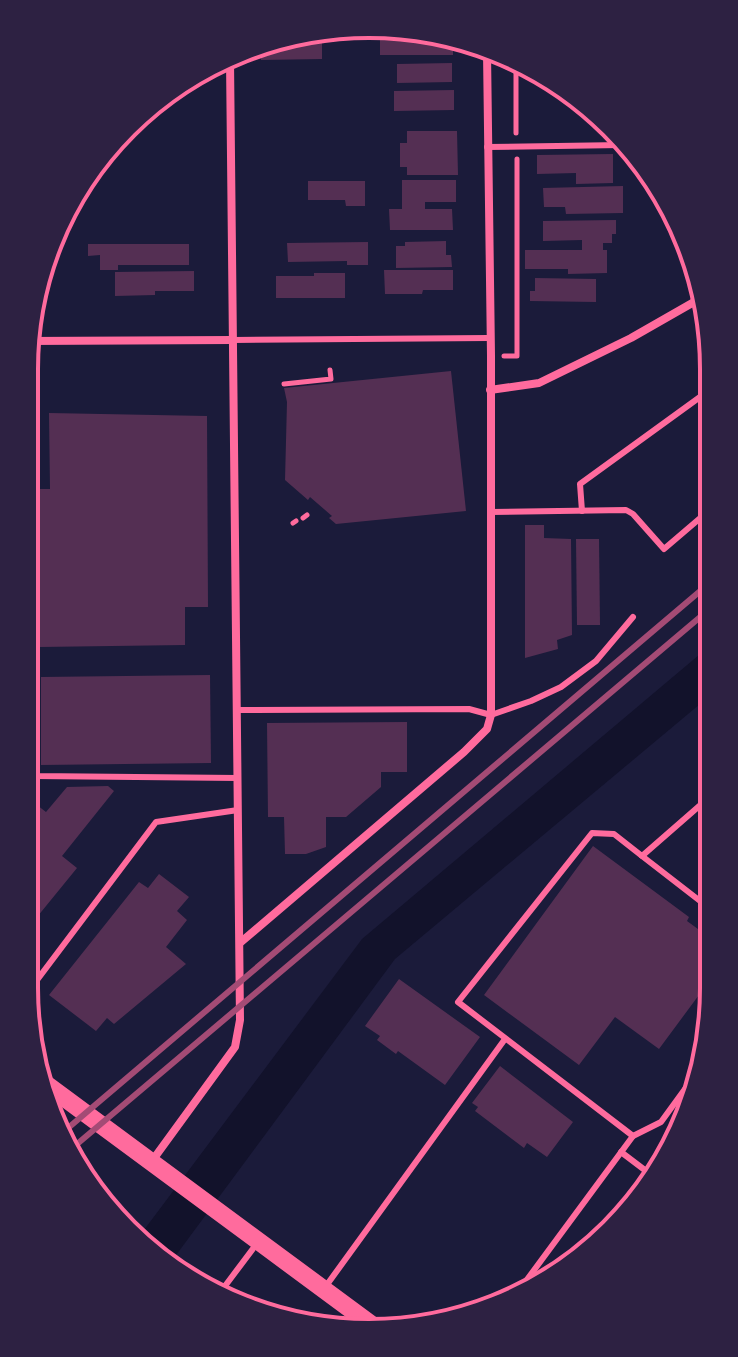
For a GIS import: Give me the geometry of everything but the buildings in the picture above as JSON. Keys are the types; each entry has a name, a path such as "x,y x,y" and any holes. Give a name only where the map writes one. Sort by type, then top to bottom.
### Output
{"main road":[{"path":"55,1091 364,1319"}],"street":[{"path":"241,942 464,752 487,729 491,715 487,60"},
{"path":"152,1162 235,1047 240,1020 230,69"},
{"path":"490,390 539,383 631,338 694,302"},
{"path":"40,341 233,340"}],"lane":[{"path":"487,147 613,145"},
{"path":"233,340 489,338"},
{"path":"582,511 580,484 700,397"},
{"path":"490,512 626,510 664,549 700,518"},
{"path":"237,710 469,709 491,715 531,701 577,676 596,661 633,617"},
{"path":"38,776 238,778"},
{"path":"642,856 700,805"},
{"path":"38,979 156,822 238,810"},
{"path":"633,1136 458,1002 592,833 614,834 700,901"},
{"path":"324,1289 505,1039"},
{"path":"528,1278 633,1136 661,1122 683,1092"},
{"path":"621,1152 645,1170"},
{"path":"225,1286 259,1241"}],"path":[{"path":"491,356 517,356 516,73"},
{"path":"284,384 331,379 330,370"}],"shaded area":[{"path":"700,654 700,704 395,959 175,1256 144,1230 362,939"}],"railway":[{"path":"69,1127 700,591"},
{"path":"77,1144 700,617"}]}
